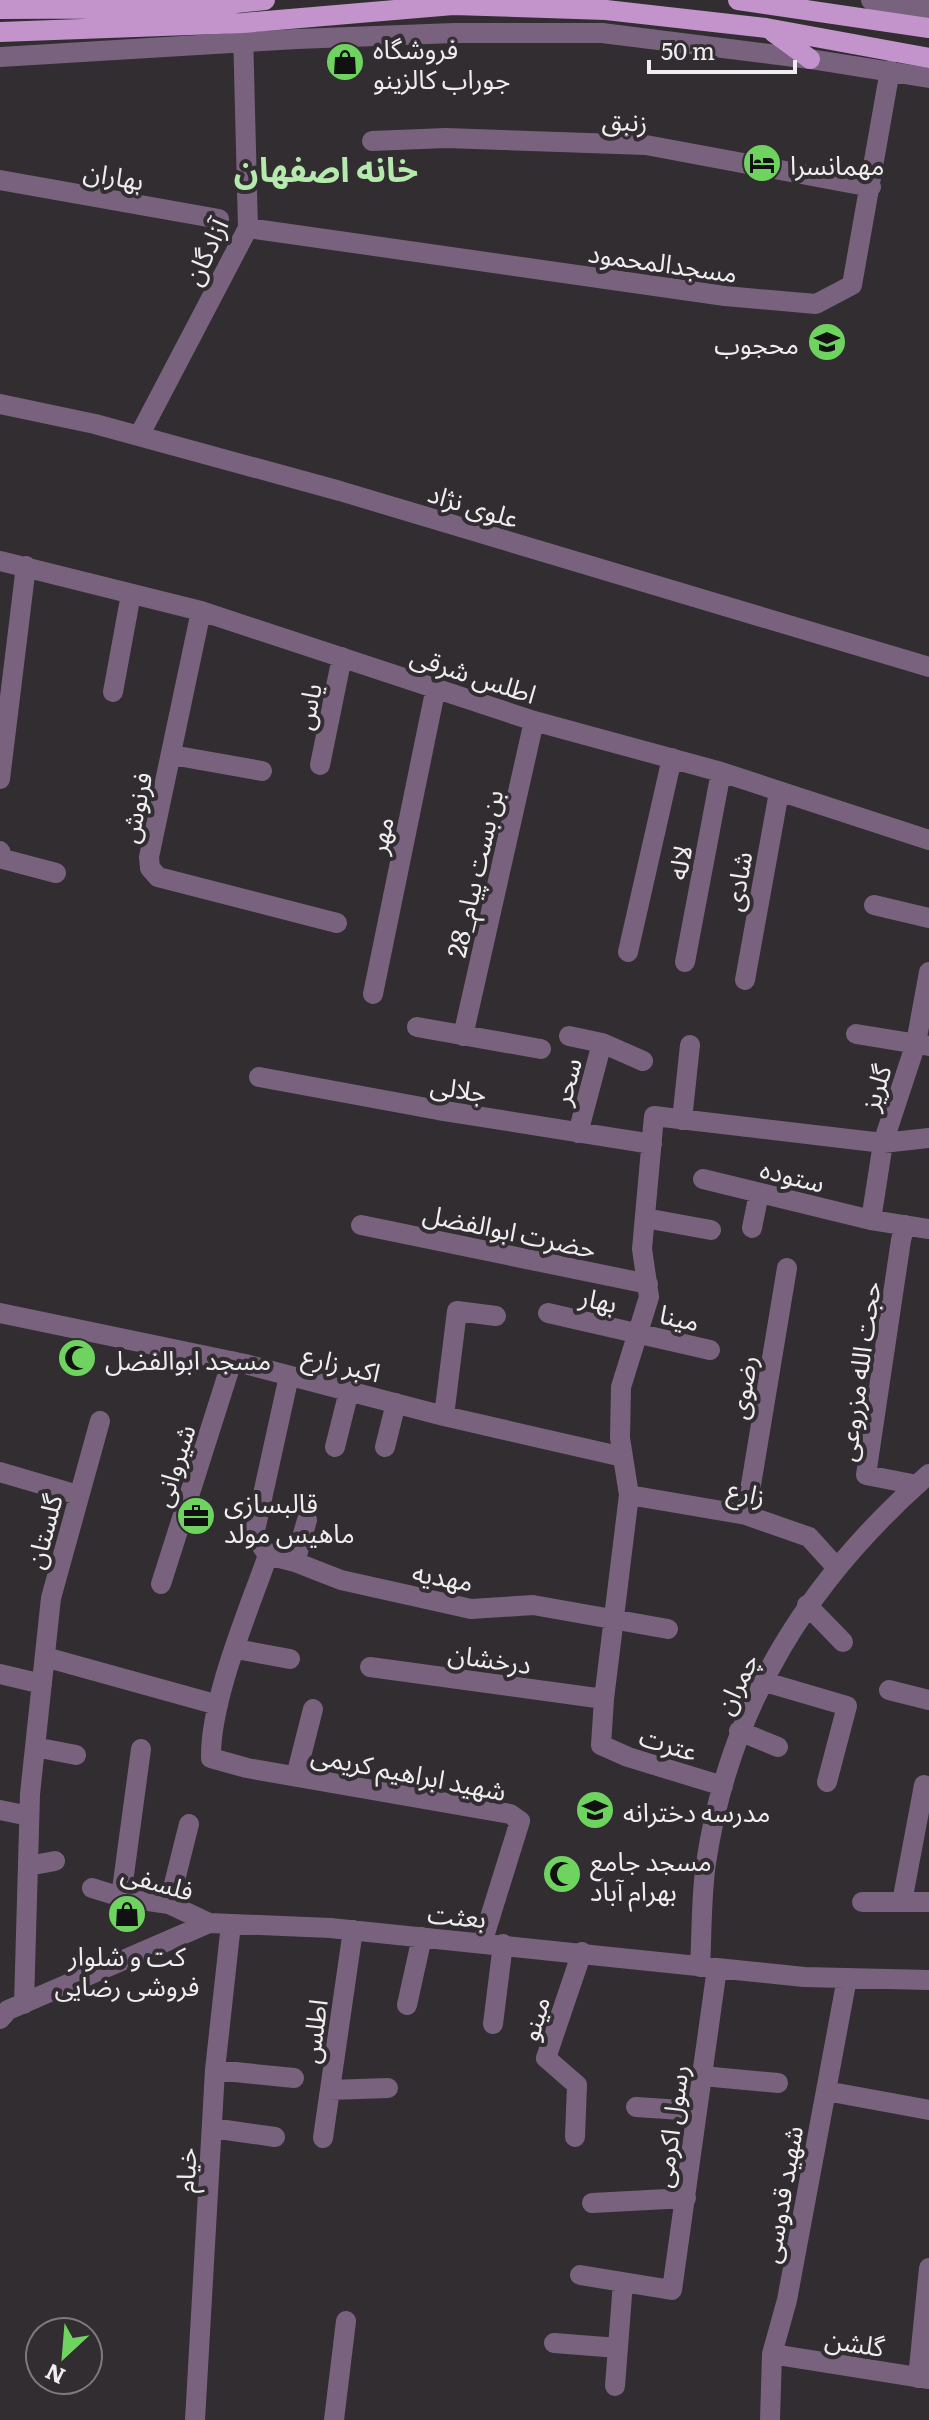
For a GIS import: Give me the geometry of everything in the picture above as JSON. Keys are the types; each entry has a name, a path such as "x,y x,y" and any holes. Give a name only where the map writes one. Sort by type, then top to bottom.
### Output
{"main road":[{"path":"168,0 190,8"},
{"path":"0,9 190,8 265,0"},
{"path":"753,1 929,28"},
{"path":"0,32 243,32 453,5 606,5 766,28 929,58"},
{"path":"766,28 810,59"}],"street":[{"path":"871,0 921,5"},
{"path":"0,57 243,32 602,33 890,70 929,78"},
{"name":"آزادگان","path":"139,436 248,228 243,32"},
{"name":"مسجدالمحمود","path":"248,228 725,296 816,304 852,285 890,70"},
{"name":"زنبق","path":"372,141 446,138 646,145 871,187"},
{"name":"بهاران","path":"0,180 219,219"},
{"name":"علوی نژاد","path":"0,404 139,436 340,491 929,667"},
{"name":"اطلس شرقی","path":"0,561 201,611 534,721 721,772 929,840"},
{"path":"0,779 26,566"},
{"path":"113,692 131,594"},
{"name":"فرنوش","path":"201,611 149,857 150,868 158,877 337,923"},
{"name":"یاس","path":"320,765 342,657"},
{"name":"مهر","path":"373,994 436,687"},
{"name":"بن بست پیام_28","path":"463,1036 534,721"},
{"path":"172,755 262,771"},
{"path":"628,952 672,758"},
{"name":"لاله","path":"685,962 721,772"},
{"name":"شادی","path":"745,980 779,792"},
{"path":"0,851 3,859 56,873"},
{"path":"874,905 929,918"},
{"name":"گلریز","path":"871,1220 883,1143 922,1045 929,972"},
{"path":"417,1027 541,1049"},
{"path":"856,1034 922,1045"},
{"path":"569,1036 602,1043 643,1061"},
{"name":"سحر","path":"578,1133 602,1043"},
{"path":"682,1120 690,1045"},
{"name":"جلالی","path":"259,1077 438,1110 652,1144"},
{"path":"604,1699 629,1495 620,1438 621,1387 649,1297 642,1249 654,1116 883,1143 929,1138"},
{"name":"ستوده","path":"703,1179 871,1220 929,1229"},
{"path":"752,1228 759,1193"},
{"path":"645,1218 711,1230"},
{"name":"حضرت ابوالفضل","path":"361,1225 648,1284"},
{"name":"حجت الله مزروعی","path":"905,1225 866,1475 923,1479"},
{"name":"رضوی","path":"746,1515 787,1268"},
{"path":"444,1416 457,1311 496,1316"},
{"name":"اکبر زارع","path":"0,1313 232,1361 444,1416 623,1457"},
{"name":"بهار","path":"548,1313 638,1333"},
{"name":"مینا","path":"638,1333 710,1350"},
{"name":"شیروانی","path":"161,1584 232,1361"},
{"path":"45,1657 218,1705 268,1555 254,1535 289,1376"},
{"path":"335,1447 349,1391"},
{"path":"385,1447 396,1403"},
{"name":"گلستان","path":"24,2004 29,1816 51,1598 100,1421"},
{"path":"0,1472 78,1495"},
{"name":"چمران","path":"708,1967 706,1864 739,1731 762,1681 807,1605 867,1532 923,1479"},
{"name":"زارع","path":"629,1495 746,1515 809,1537 837,1568"},
{"path":"295,1562 307,1520"},
{"name":"مهدیه","path":"268,1555 341,1580 471,1609 533,1605 668,1629"},
{"path":"807,1605 843,1642"},
{"path":"236,1649 290,1659"},
{"name":"درخشان","path":"370,1667 604,1699"},
{"path":"0,1674 42,1684"},
{"path":"762,1681 847,1706 827,1782"},
{"path":"889,1690 929,1700"},
{"name":"عترت","path":"604,1699 601,1745 628,1757 723,1786"},
{"name":"شهید ابراهیم کریمی","path":"218,1705 211,1758 510,1814 520,1821 482,1943"},
{"path":"296,1776 313,1709"},
{"path":"739,1731 778,1747"},
{"path":"35,1747 76,1755"},
{"path":"121,1897 141,1749"},
{"path":"902,1902 924,1785"},
{"path":"0,1810 29,1816"},
{"path":"169,1904 189,1824"},
{"path":"28,1866 55,1861"},
{"name":"فلسفی","path":"92,1888 121,1897 169,1904 209,1923"},
{"path":"862,1902 929,1902"},
{"name":"بعثت","path":"1,2017 8,2010 209,1923 353,1930 708,1967 847,1978 929,1980"},
{"name":"خیام","path":"195,2420 215,2070 231,1924"},
{"name":"اطلس","path":"323,2138 353,1930"},
{"path":"407,2005 422,1937"},
{"path":"493,2024 503,1944"},
{"name":"مینو","path":"575,2137 577,2085 546,2058 582,1952"},
{"name":"رسول اکرمی","path":"623,2282 672,2290 702,2076 708,1967"},
{"name":"شهید قدوسی","path":"770,2420 772,2354 787,2300 847,1978"},
{"path":"215,2070 294,2078"},
{"path":"702,2076 778,2083"},
{"path":"330,2090 388,2088"},
{"path":"826,2091 929,2110"},
{"path":"636,2107 697,2111"},
{"path":"212,2128 275,2137"},
{"path":"592,2203 686,2198"},
{"path":"924,2378 929,2268"},
{"path":"580,2275 623,2282 615,2386"},
{"path":"334,2420 346,2321"},
{"path":"554,2343 618,2348"},
{"name":"گلشن","path":"772,2354 924,2378"}],"place":[{"name":"فروشگاه جوراب کالزینو","path":"345,62"},
{"name":"مهمانسرا","path":"762,163"},
{"name":"محجوب","path":"827,342"},
{"name":"مسجد ابوالفضل","path":"77,1358"},
{"name":"قالبسازی ماهیس مولد","path":"196,1516"},
{"name":"مدرسه دخترانه","path":"595,1810"},
{"name":"مسجد جامع بهرام آباد","path":"562,1874"},
{"name":"کت و شلوار فروشی رضایی","path":"127,1914"}],"district":[{"name":"خانه اصفهان","path":"326,167"}]}
